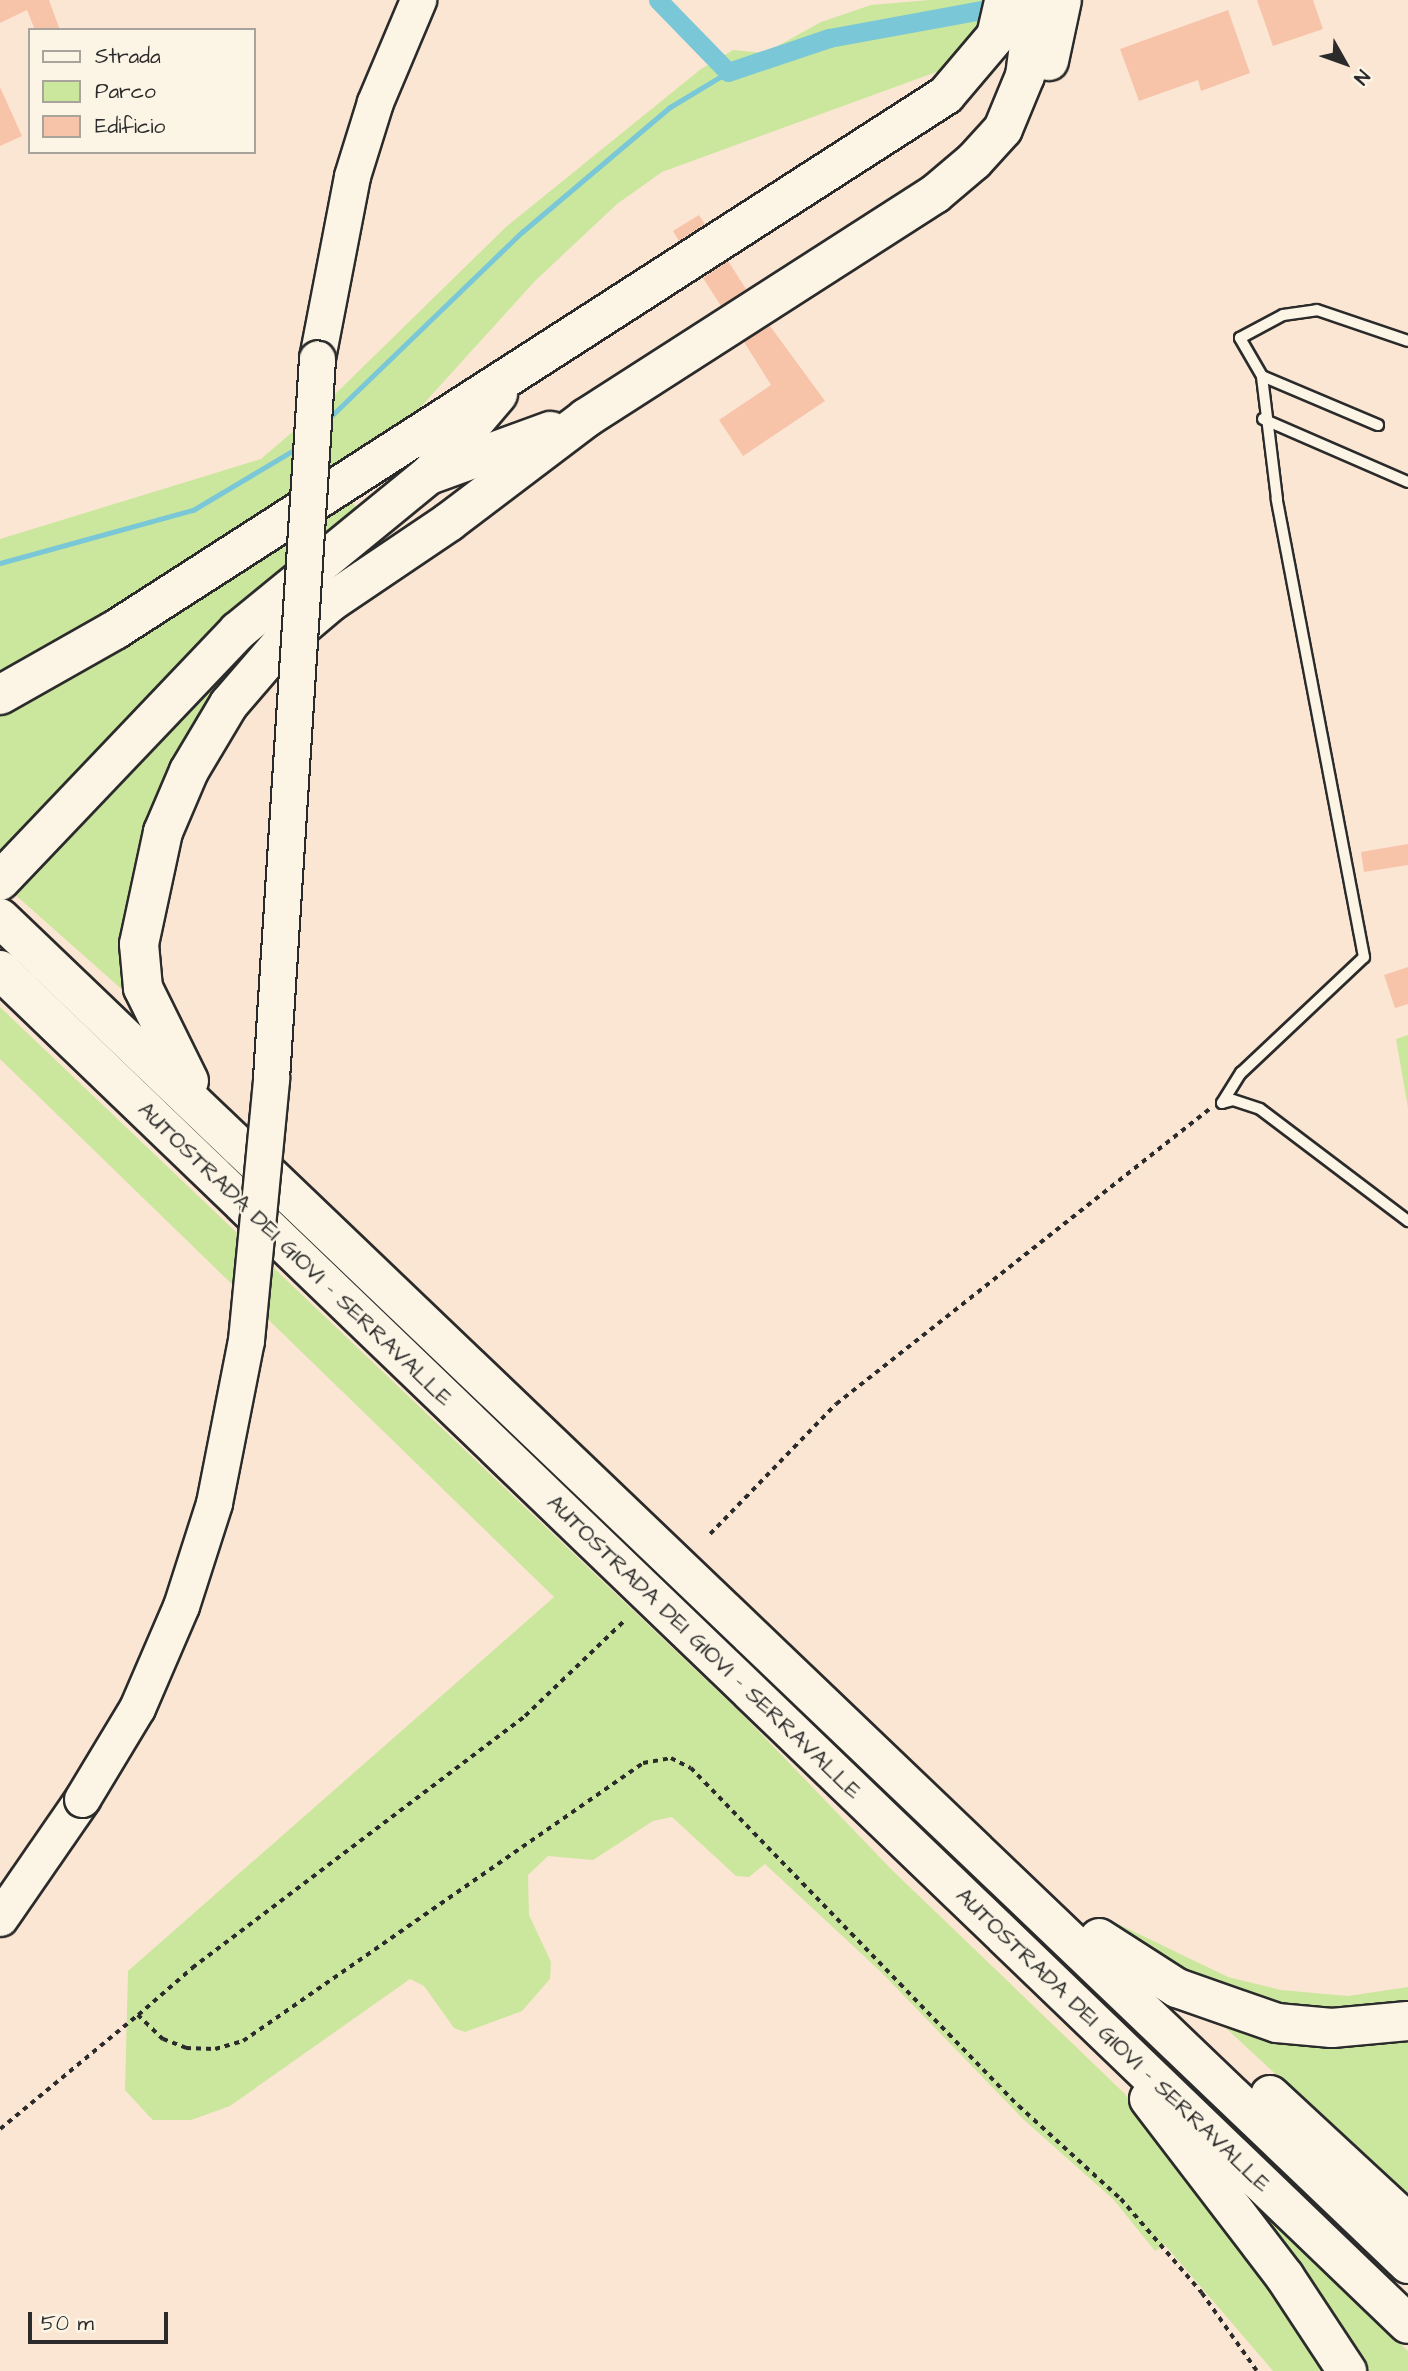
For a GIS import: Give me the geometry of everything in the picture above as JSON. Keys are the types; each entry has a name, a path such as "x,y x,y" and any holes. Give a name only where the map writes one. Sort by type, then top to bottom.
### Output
{"highway":[{"path":"0,695 127,622 529,359 946,95 996,36 1004,0"},
{"path":"1003,129 1025,76 1035,0"},
{"path":"222,1128 164,1036 143,988 139,944 163,832 189,771 229,704 280,645 586,418 935,194 1003,129 1048,63 1062,0"},
{"path":"0,880 238,631 430,474 529,359"},
{"path":"430,474 586,418"},
{"name":"AUTOSTRADA DEI GIOVI - SERRAVALLE","path":"0,918 993,1862 1408,2264"},
{"name":"AUTOSTRADA DEI GIOVI - SERRAVALLE","path":"4,975 1408,2324"},
{"path":"993,1862 1090,1932 1177,1988 1277,2023 1332,2028 1408,2021"},
{"path":"1090,1932 1408,2223"},
{"path":"1098,2025 1173,2134 1285,2277 1347,2371"}],"main road":[{"path":"0,1918 50,1850 137,1708 181,1606 214,1503 232,1420 246,1340 271,1078 317,358 352,176 415,4"}],"lane":[{"path":"1222,1102 1250,1064 1364,957 1263,419 1262,376 1240,338 1304,310 1408,341"},
{"path":"1262,376 1378,425"},
{"path":"1263,419 1408,482"},
{"path":"1222,1102 1233,1100 1260,1109 1408,1221"}],"path":[{"path":"710,1534 855,1388 1222,1102"},
{"path":"0,2129 192,1968 525,1716 626,1619"},
{"path":"138,2015 163,2039 186,2048 215,2049 243,2041 643,1763 678,1760 698,1774 1019,2106 1121,2199 1202,2293 1257,2371"}],"green space":[{"path":"929,0 993,0 988,28 950,67 662,172 617,204 535,281 408,421 0,687 0,539 261,459 326,403 507,226 701,69 733,50 765,53 821,22 871,5"},
{"path":"348,496 356,507 237,610 0,852 0,708"},
{"path":"387,538 394,551 219,704 135,1001 12,892 245,642"},
{"path":"0,1007 745,1717 893,1871 1123,2092 1180,2155 1336,2371 1273,2371 1165,2245 1155,2251 1114,2200 1023,2119 881,1972 765,1864 749,1877 736,1876 672,1817 653,1821 593,1860 548,1856 528,1875 529,1915 551,1962 550,1979 522,2011 465,2032 454,2028 424,1986 410,1979 230,2106 191,2120 153,2120 147,2114 125,2090 128,1971 554,1597 0,1059"},
{"path":"1408,1035 1408,1108 1396,1039"},
{"path":"1114,1922 1228,1977 1281,1990 1348,1996 1408,1987 1408,2012 1285,2011 1171,1970"},
{"path":"1214,2017 1408,2036 1408,2197"},
{"path":"1230,2179 1408,2351 1408,2371 1367,2371"}],"building":[{"path":"0,0 49,0 59,28 34,28 27,10 0,23"},
{"path":"1257,0 1313,0 1323,29 1273,46"},
{"path":"1228,10 1250,73 1201,91 1198,80 1139,101 1120,49"},
{"path":"0,87 22,136 0,146"},
{"path":"699,215 705,224 679,241 673,231"},
{"path":"728,261 746,289 721,306 703,278"},
{"path":"770,326 825,401 743,456 719,420 771,385 744,342"},
{"path":"1408,844 1408,865 1364,872 1361,852"},
{"path":"1408,967 1408,1004 1395,1008 1384,975"}],"waterway":[{"path":"658,0 728,72 829,38 982,10"},
{"path":"327,420 522,232 670,107 728,72"},
{"path":"0,563 193,510 297,448"}]}
